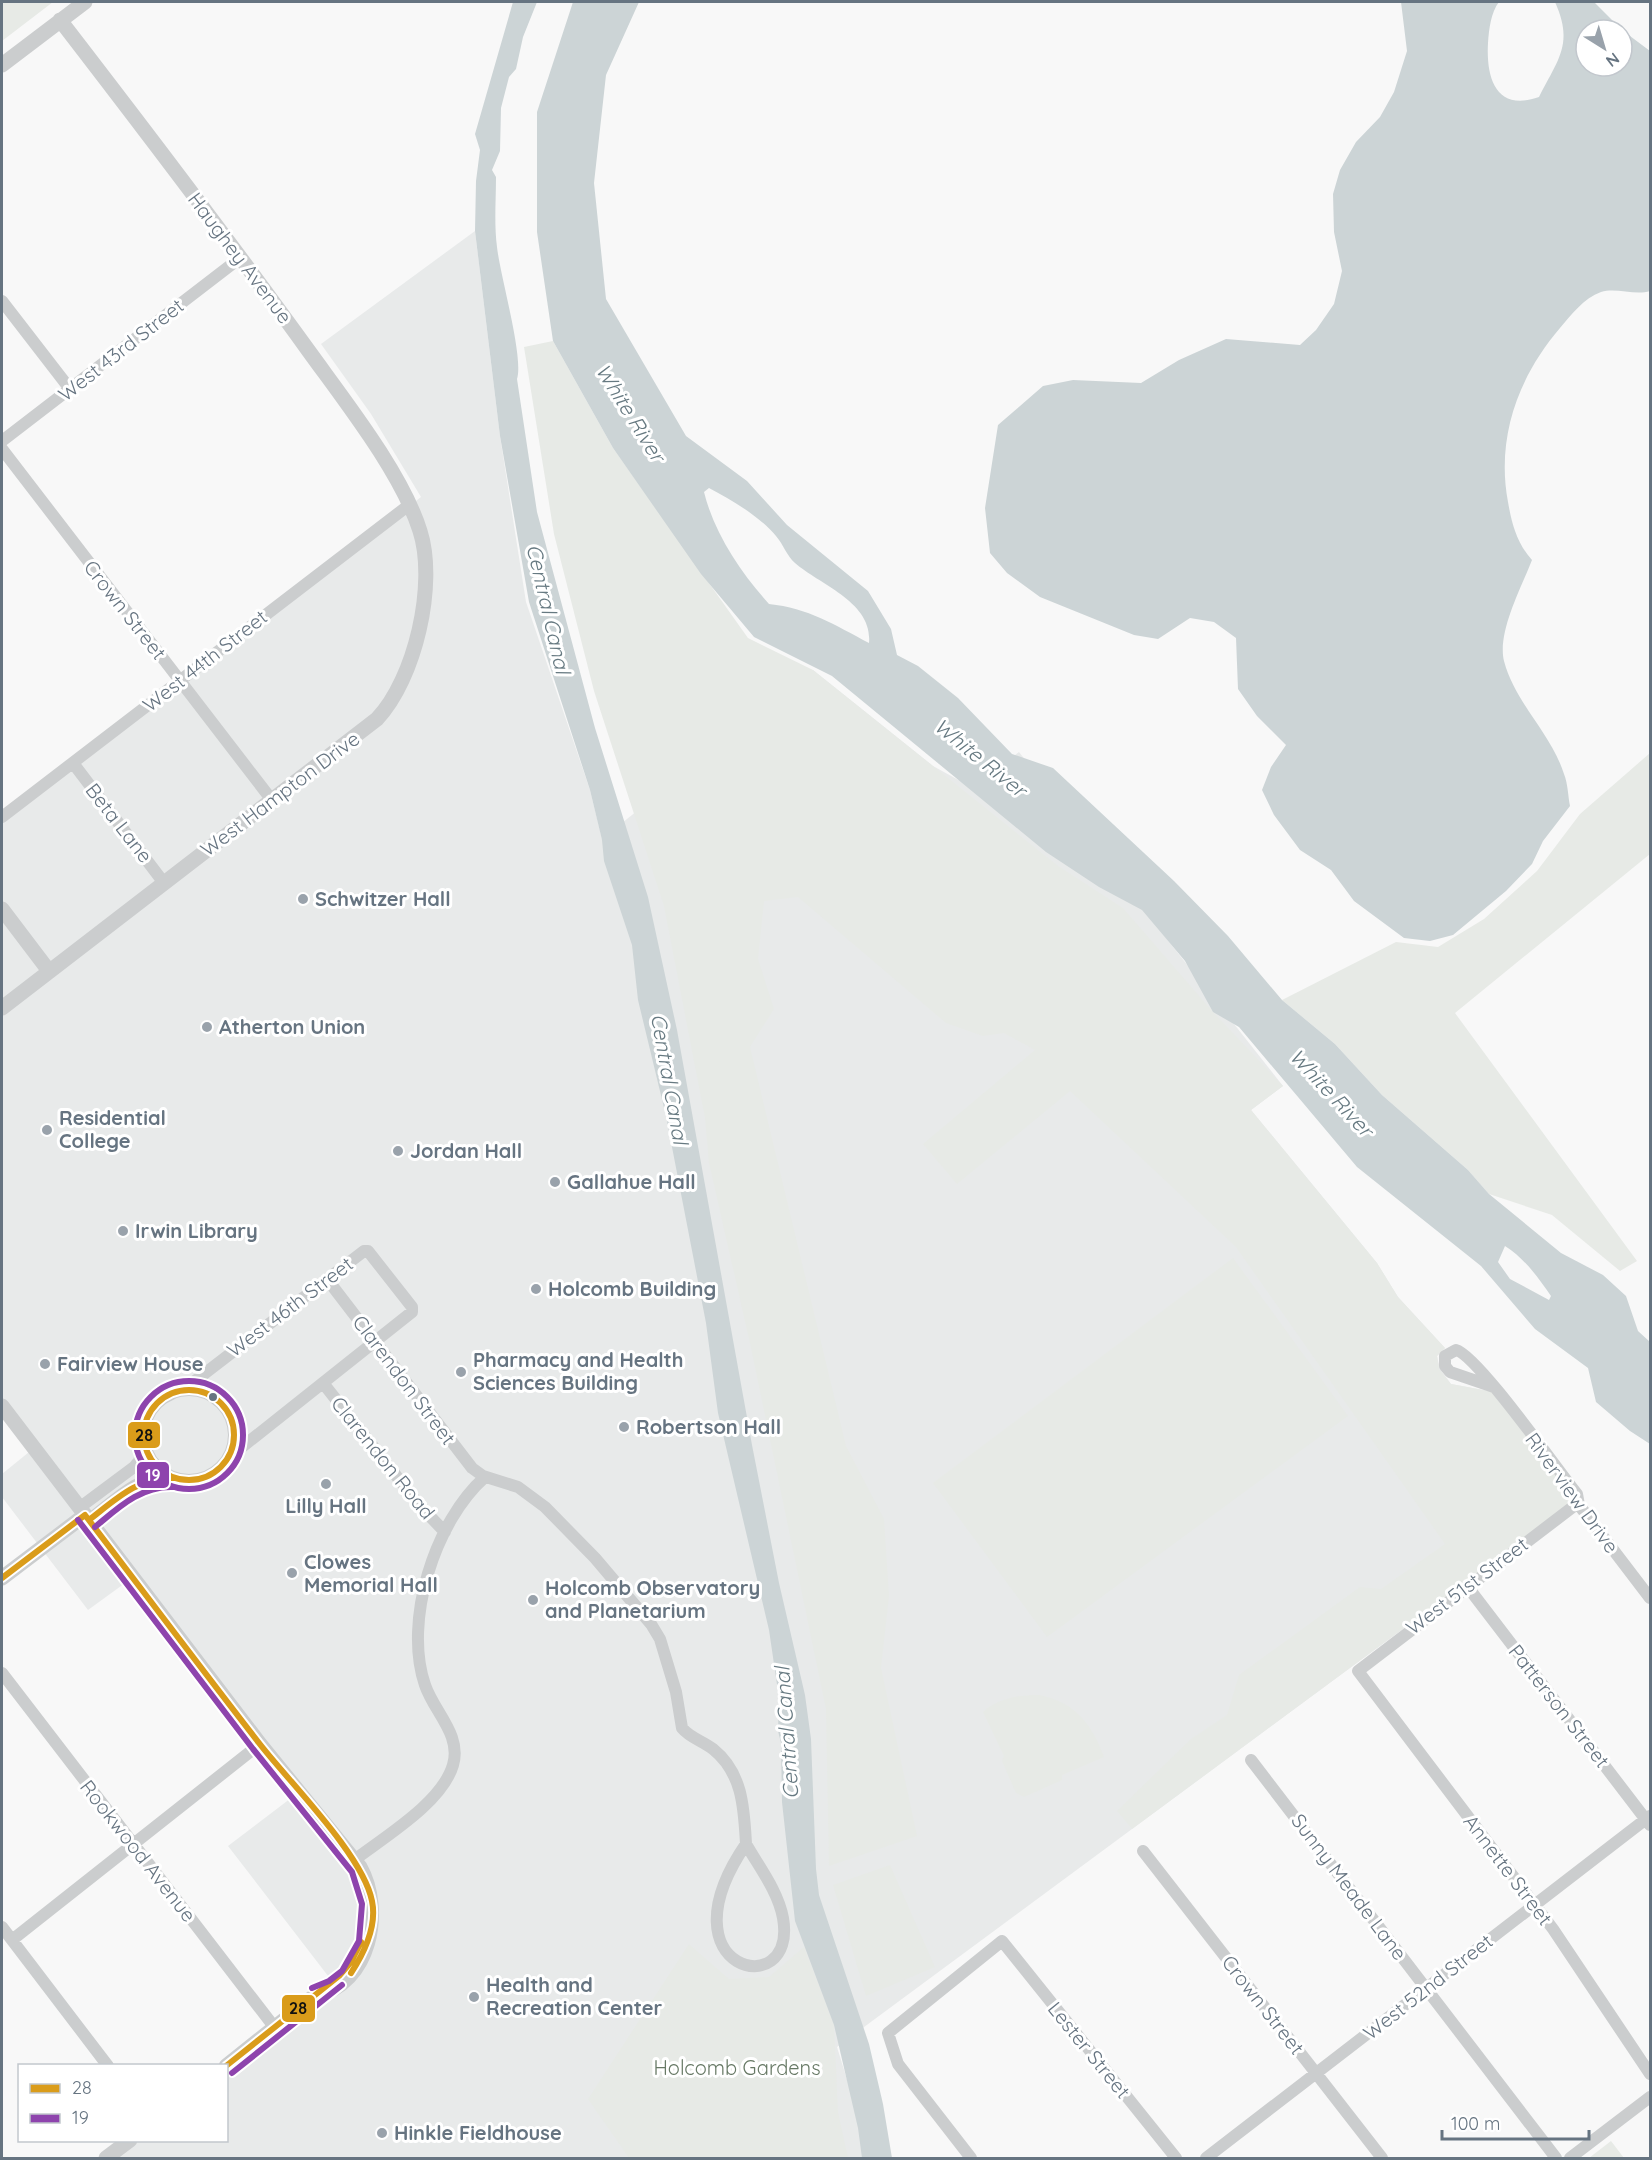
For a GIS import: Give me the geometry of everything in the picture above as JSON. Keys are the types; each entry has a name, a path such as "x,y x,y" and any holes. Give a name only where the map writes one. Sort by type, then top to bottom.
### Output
{"street":[{"path":"2,65 85,2"},
{"name":"Haughey Avenue","path":"60,20 335,387 393,474 409,505"},
{"name":"West 43rd Street","path":"2,441 240,258"},
{"path":"2,301 70,389"},
{"name":"Crown Street","path":"2,449 271,799"},
{"name":"West 44th Street","path":"2,817 409,505"},
{"name":"West Hampton Drive","path":"2,1008 377,719 401,685 410,662 425,588 426,565 421,531 409,505"},
{"name":"Beta Lane","path":"73,764 164,883"},
{"path":"2,909 49,971"},
{"name":"West 46th Street","path":"2,1578 84,1514 134,1467 139,1461 144,1443 144,1429 148,1416 162,1399 191,1384 366,1250 412,1306 411,1314 227,1459 217,1470 203,1478 188,1480 158,1475 146,1479 84,1514"},
{"name":"Clarendon Street","path":"327,1279 470,1465 485,1476"},
{"name":"Clarendon Road","path":"323,1383 414,1499 445,1532"},
{"name":"Riverview Drive","path":"1494,1387 1577,1494 1578,1503 1650,1598"},
{"path":"162,1399 187,1390 213,1397 224,1406 231,1419 234,1432 227,1459"},
{"path":"2,1406 260,1744 353,1861 364,1900 365,1913 363,1938 349,1971 228,2064"},
{"path":"144,1443 156,1467 173,1478"},
{"path":"353,1861 425,1804 444,1785 454,1764 453,1738 425,1687 417,1640 423,1594 445,1532 460,1504 485,1476 514,1485 545,1507 595,1558 654,1628 676,1692 682,1728 718,1753 736,1779 742,1801 746,1844 777,1898 783,1921 779,1953 771,1961 761,1965 746,1965 732,1959 720,1945 716,1932 716,1913 722,1890 746,1844"},
{"name":"West 51st Street","path":"1358,1671 1578,1503"},
{"name":"Patterson Street","path":"1467,1586 1649,1820"},
{"name":"Annette Street","path":"1358,1671 1535,1905 1650,2074"},
{"name":"Rookwood Avenue","path":"2,1673 275,2028"},
{"path":"12,1940 260,1744"},
{"name":"Sunny Meade Lane","path":"1251,1760 1556,2158"},
{"name":"West 52nd Street","path":"1206,2158 1649,1820"},
{"name":"Crown Street","path":"1143,1851 1382,2158"},
{"path":"2,1927 106,2064"},
{"name":"Lester Street","path":"971,2158 898,2064 888,2033 1002,1941 1176,2158"},
{"path":"1570,2158 1650,2097"},
{"path":"106,2158 127,2142"}],"shaded area":[{"path":"475,231 500,436 526,602 590,790 602,839 813,670 933,766 973,788 1019,752 1283,1086 1251,1110 1377,1263 1398,1297 1445,1348 1437,1356 1440,1369 1451,1384 1494,1392 1576,1501 837,2047 861,2125 864,2158 113,2158 135,2142 228,2142 228,2069 335,1985 228,1846 299,1792 132,1578 88,1610 2,1497 2,1474 34,1448 2,1405 2,821 421,497 371,414 321,344"}],"green space":[{"path":"2,2 53,2 2,41"},
{"path":"553,341 613,448 748,638 813,670 1058,866 1123,908 1213,1012 1283,1086 1251,1110 1377,1263 1398,1297 1445,1348 1437,1356 1439,1369 1451,1384 1494,1392 1576,1501 1132,1829 1117,1811 1191,1739 1227,1715 1239,1675 1360,1587 1381,1589 1445,1544 1236,1247 1070,1091 957,1184 923,1144 1035,1050 1004,1033 983,1036 946,1023 798,897 764,901 758,959 774,1009 750,1047 846,1446 884,1519 889,1596 881,1668 917,1836 829,1866 826,1709 750,1343 709,1163 705,1118 664,906 594,691 554,534 524,347"},
{"path":"1650,753 1650,854 1455,1013 1637,1261 1620,1271 1552,1215 1489,1194 1468,1170 1382,1095 1335,1044 1282,1000 1396,942 1438,947 1484,919 1537,871 1580,814"},
{"path":"1233,1258 1348,1416 1047,1637 933,1483"},
{"path":"1039,1695 1063,1703 1080,1716 1094,1734 1104,1757 1062,1775 1062,1780 1024,1797 1016,1793 1002,1761 1004,1756 983,1712 995,1703 1009,1698"},
{"path":"890,1865 935,1967 866,1996 833,1885"},
{"name":"Holcomb Gardens","path":"689,1944 729,1979 769,1977 804,1947 834,2025 838,2112 848,2158 629,2158 588,2099"},
{"path":"1611,2141 1624,2158 1589,2158"}],"water":[{"name":"Central Canal","path":"513,2 537,2 523,37 516,69 509,77 501,108 500,151 492,170 496,177 497,247 515,335 517,379 537,512 595,728 648,897 677,1030 752,1445 779,1583 805,1695 811,1739 819,1895 869,2044 883,2104 892,2158 862,2158 858,2128 834,2025 795,1921 782,1802 781,1743 778,1731 779,1698 769,1630 718,1413 706,1323 666,1116 638,1000 632,945 604,861 602,840 590,790 529,602 500,436 475,231 476,181 480,150 475,134"},
{"name":"White River","path":"573,2 639,2 606,75 594,183 606,299 686,436 747,481 787,525 868,591 891,629 897,655 918,666 958,698 1012,754 1053,768 1174,881 1228,936 1282,1000 1335,1044 1382,1095 1468,1170 1489,1194 1561,1253 1603,1275 1626,1296 1638,1331 1650,1342 1650,1444 1630,1431 1596,1402 1588,1368 1535,1329 1481,1266 1357,1167 1239,1027 1213,1012 1185,961 1142,910 1099,887 1046,852 832,676 754,637 701,574 613,448 553,341 537,232 537,112","holes":["709,488 736,503 762,522 776,536 795,563 854,605 863,616 868,629 869,643 809,613 769,604 739,566 714,522 704,492","1505,1246 1519,1256 1536,1275 1551,1296 1549,1300 1510,1279 1498,1262"]},
{"path":"1401,2 1499,2 1490,27 1489,68 1497,89 1503,96 1513,100 1539,97 1557,61 1561,51 1563,29 1555,2 1594,2 1610,18 1574,18 1574,78 1634,78 1634,39 1650,51 1650,291 1601,292 1583,303 1569,318 1545,347 1522,388 1508,432 1505,455 1505,478 1511,518 1519,540 1532,560 1507,623 1503,649 1504,661 1516,691 1558,759 1566,782 1570,806 1543,841 1532,864 1506,891 1453,935 1430,941 1404,938 1354,901 1331,870 1300,850 1274,815 1262,790 1271,767 1286,745 1257,716 1238,689 1236,638 1214,622 1190,618 1158,639 1134,635 1040,597 1007,573 990,553 985,508 998,425 1043,386 1073,380 1141,383 1179,360 1226,339 1300,345 1316,330 1334,304 1342,271 1334,232 1333,194 1340,170 1356,142 1380,117 1394,92 1407,51"}],"transit line":[{"name":"19","path":"189,1381 210,1385 227,1397 239,1414 243,1435 239,1456 227,1473 210,1485 189,1489 168,1485 151,1473 139,1456 135,1435 139,1414 151,1397 168,1385 189,1381"},
{"name":"28","path":"189,1390 206,1393 221,1403 231,1418 234,1435 231,1452 221,1467 206,1477 189,1480 172,1477 157,1467 147,1452 144,1435 147,1418 157,1403 172,1393 189,1390"},
{"name":"28","path":"89,1520 128,1491 149,1481 173,1478"},
{"name":"19","path":"95,1527 140,1494 150,1490 173,1487"},
{"name":"28","path":"2,1578 85,1515 259,1743 323,1819 355,1862 372,1901 373,1920 368,1938 351,1973"},
{"name":"19","path":"78,1520 253,1749 352,1872 362,1904 359,1941 342,1971 329,1981 312,1988"},
{"name":"28","path":"228,2064 339,1976 351,1962 361,1942"},
{"name":"19","path":"232,2073 342,1985"}],"place":[{"name":"Schwitzer Hall","path":"303,899"},
{"name":"Atherton Union","path":"207,1027"},
{"name":"Residential College","path":"47,1130"},
{"name":"Jordan Hall","path":"398,1151"},
{"name":"Gallahue Hall","path":"555,1182"},
{"name":"Irwin Library","path":"123,1231"},
{"name":"Holcomb Building","path":"536,1289"},
{"name":"Fairview House","path":"45,1364"},
{"name":"Pharmacy and Health Sciences Building","path":"461,1372"},
{"name":"Robertson Hall","path":"624,1427"},
{"name":"Lilly Hall","path":"326,1484"},
{"name":"Clowes Memorial Hall","path":"292,1573"},
{"name":"Holcomb Observatory and Planetarium","path":"533,1600"},
{"name":"Health and Recreation Center","path":"474,1997"},
{"name":"Hinkle Fieldhouse","path":"382,2133"}]}
